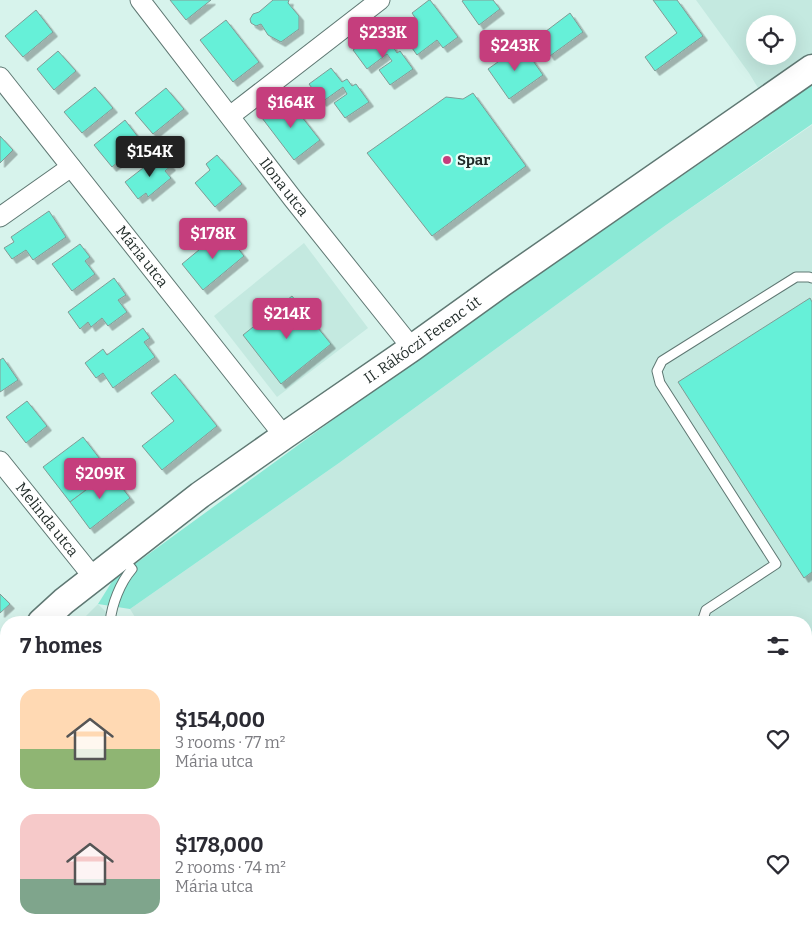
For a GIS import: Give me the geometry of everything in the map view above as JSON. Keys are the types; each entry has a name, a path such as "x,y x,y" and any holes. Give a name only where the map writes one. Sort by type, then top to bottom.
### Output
{"main road":[{"name":"II. Rákóczi Ferenc út","path":"48,616 64,601 200,495 812,68"}],"street":[{"name":"Ilona utca","path":"140,0 293,199 412,348"},
{"path":"230,116 380,0"},
{"name":"Mária utca","path":"0,77 284,436"},
{"path":"0,217 71,167"},
{"name":"Melinda utca","path":"0,462 94,578"}],"lane":[{"path":"704,616 706,610 776,564 660,383 657,371 662,361 796,277 812,278"},
{"path":"111,616 118,592 132,569 121,556"}],"shaded area":[{"path":"696,0 812,0 812,108 773,113 749,73"},
{"path":"812,125 812,616 134,616 130,609 339,463 666,225"},
{"path":"304,243 368,328 277,397 214,316"},
{"path":"98,604 107,613 107,616 86,616"}],"green space":[{"path":"812,80 812,124 666,225 339,463 130,609 98,604 113,580 415,360 773,113 783,100"}],"building":[{"path":"170,0 211,0 186,20"},
{"path":"273,0 289,0 288,3 299,16 299,29 281,42 268,35 261,24 256,26 251,23 250,19 253,14 259,12"},
{"path":"429,0 458,37 443,48 437,40 417,55 400,31 416,19 412,13"},
{"path":"493,0 500,9 479,25 462,1"},
{"path":"653,0 677,0 703,36 655,71 645,57 677,33"},
{"path":"36,10 53,32 23,57 5,36"},
{"path":"570,13 583,32 550,56 537,38"},
{"path":"226,20 259,62 233,82 200,40"},
{"path":"376,34 387,49 392,45 397,53 400,51 413,69 390,85 379,70 392,61 387,54 367,69 353,50"},
{"path":"522,45 543,75 509,99 488,69"},
{"path":"58,51 76,71 54,90 37,69"},
{"path":"331,68 342,82 347,79 352,86 356,84 369,102 345,118 334,103 347,94 343,87 322,102 309,84"},
{"path":"95,87 113,108 82,133 64,112"},
{"path":"166,88 184,109 153,134 135,113"},
{"name":"Spar","path":"473,93 526,166 432,236 367,153 446,97 463,99"},
{"path":"287,98 320,140 294,160 262,118"},
{"path":"125,120 142,142 112,167 94,145"},
{"path":"0,136 13,150 0,163"},
{"path":"161,154 171,166 165,171 171,178 148,197 146,193 138,199 125,182"},
{"path":"217,155 242,184 215,207 195,183 210,170 206,164"},
{"path":"49,211 66,237 33,260 26,250 12,259 4,248 14,242 11,237"},
{"path":"223,230 244,256 203,290 182,264"},
{"path":"80,244 90,257 85,261 95,274 72,291 52,264"},
{"path":"114,278 126,295 118,300 127,312 108,326 102,318 91,327 88,322 80,329 68,312"},
{"path":"292,296 331,344 281,384 243,335"},
{"path":"810,298 812,302 812,572 804,578 678,382"},
{"path":"143,328 150,338 144,342 155,357 113,388 103,373 96,378 85,363 103,349 107,355"},
{"path":"3,358 18,380 0,392 0,360"},
{"path":"175,374 217,426 162,470 142,446 174,421 151,393"},
{"path":"27,401 47,426 26,443 6,417"},
{"path":"83,437 110,472 70,502 43,467"},
{"path":"110,472 130,498 90,529 70,502"},
{"path":"0,594 10,604 0,613"}],"place":[{"name":"Spar","path":"447,160"}]}
